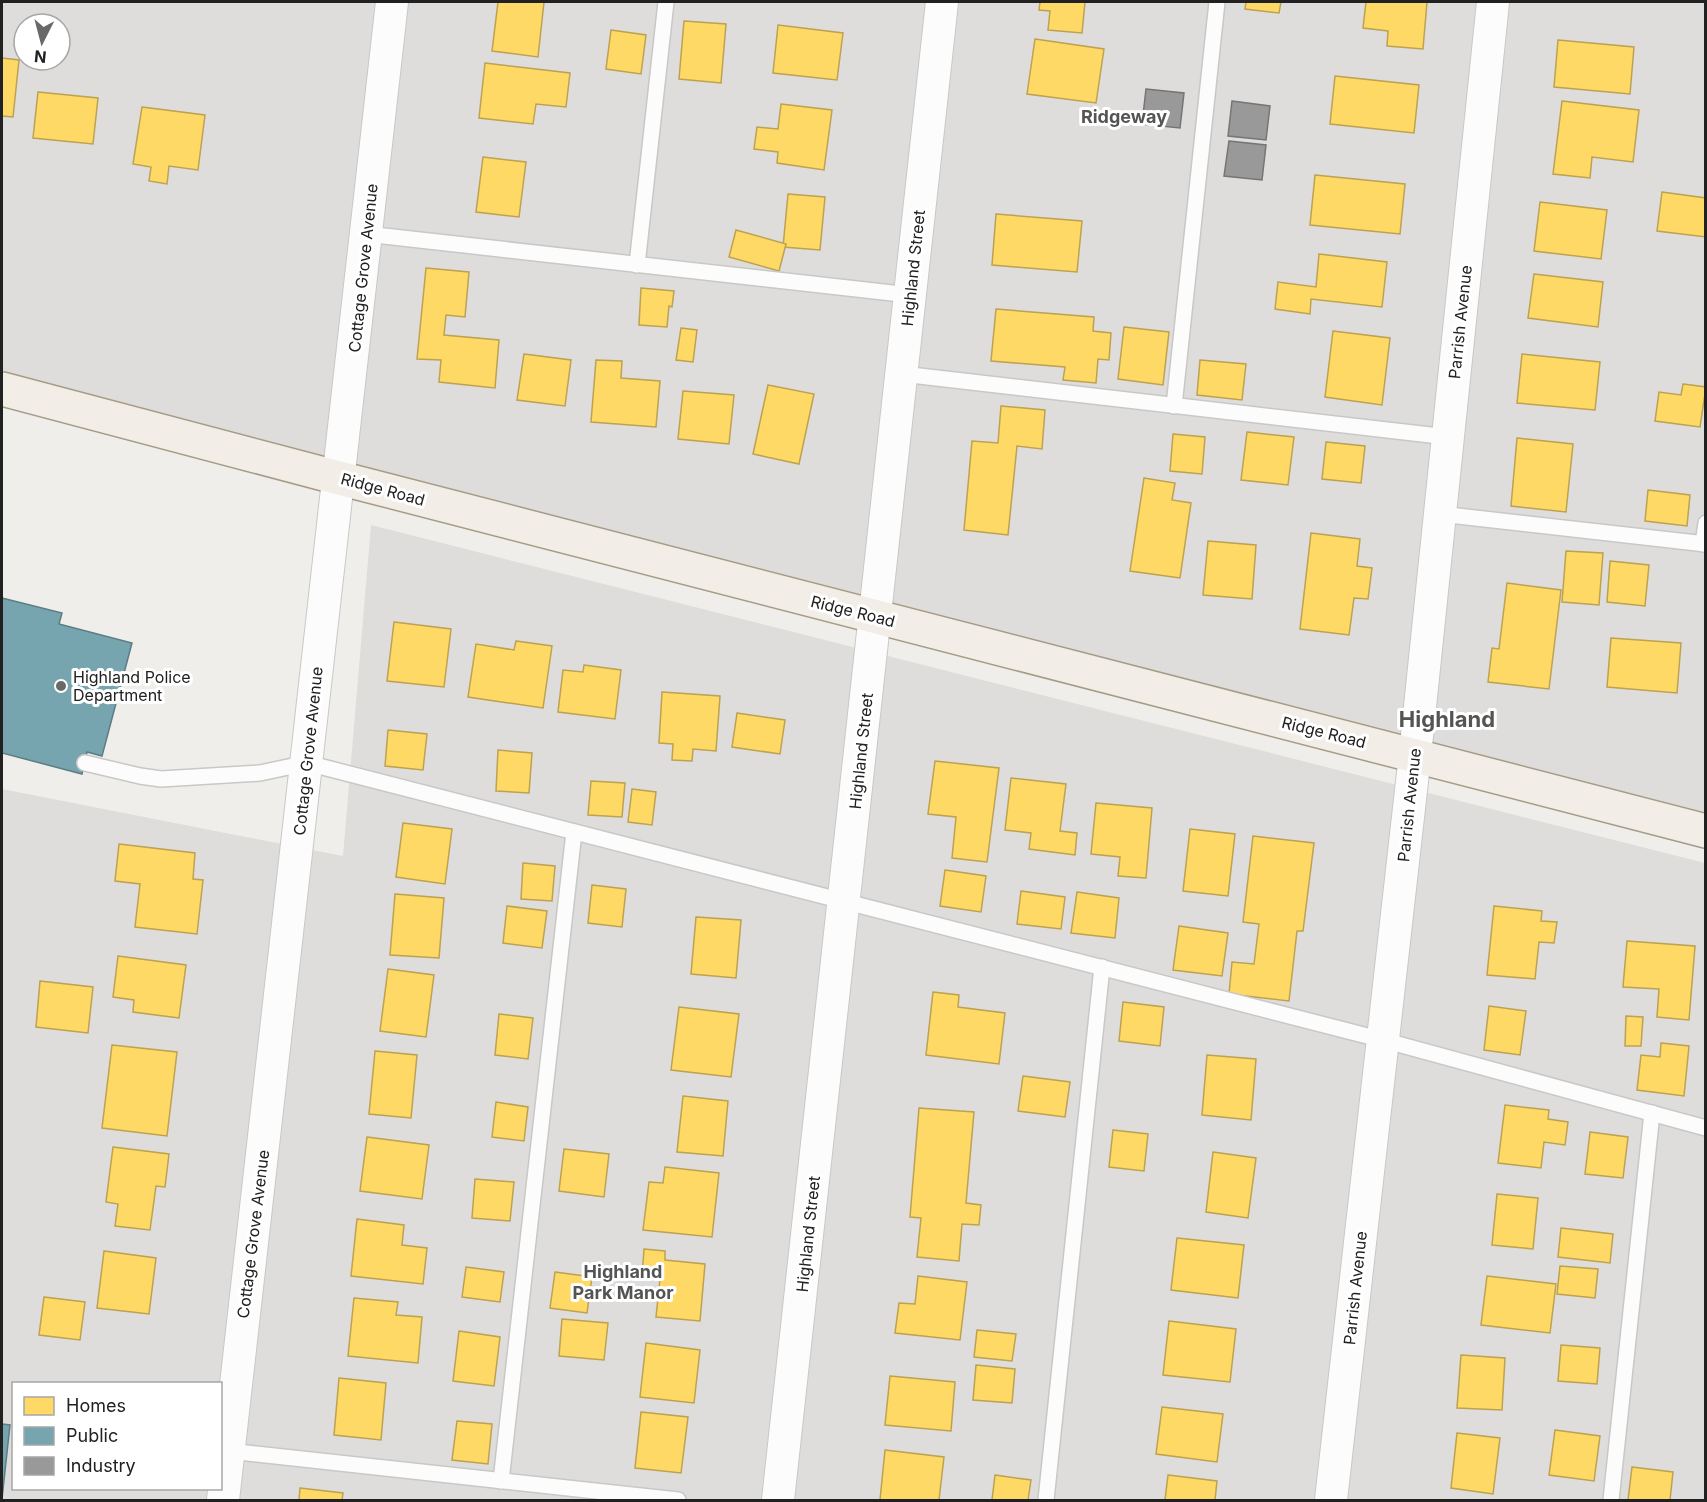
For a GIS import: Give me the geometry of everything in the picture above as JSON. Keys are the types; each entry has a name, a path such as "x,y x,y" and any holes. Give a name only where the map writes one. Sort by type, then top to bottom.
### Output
{"main road":[{"name":"Ridge Road","path":"2,389 1706,831"}],"street":[{"name":"Cottage Grove Avenue","path":"223,1500 392,2"},
{"name":"Highland Street","path":"778,1500 942,2"},
{"name":"Parrish Avenue","path":"1331,1500 1415,755 1493,2"}],"lane":[{"path":"637,265 666,2"},
{"path":"1174,406 1217,2"},
{"path":"366,234 910,295"},
{"path":"902,374 1448,437"},
{"path":"1440,514 1704,544 1706,523"},
{"path":"84,763 161,779 260,773 307,763 1383,1040 1706,1128"},
{"path":"501,1481 574,832"},
{"path":"1046,1500 1102,967"},
{"path":"1611,1500 1652,1113"},
{"path":"228,1451 678,1500"}],"shaded area":[{"path":"2,2 1705,2 1705,821 2,378"},
{"path":"371,525 1705,863 1705,1500 2,1500 2,789 343,856"}],"building: Homes":[{"path":"498,2 544,2 538,57 492,51"},
{"path":"1040,2 1085,2 1082,33 1048,30 1050,11 1039,10"},
{"path":"1246,2 1281,2 1279,13 1245,9"},
{"path":"1366,2 1427,2 1423,49 1387,46 1388,31 1363,28"},
{"path":"684,21 726,24 721,83 679,79"},
{"path":"778,25 843,33 837,80 773,73"},
{"path":"611,30 646,35 641,74 606,69"},
{"path":"1035,39 1104,49 1096,103 1027,94"},
{"path":"1558,40 1634,47 1630,94 1554,87"},
{"path":"2,58 12,59 12,72 18,72 13,117 2,116"},
{"path":"485,63 570,73 566,107 536,104 533,124 479,118"},
{"path":"1335,76 1419,85 1414,133 1330,124"},
{"path":"38,92 98,98 93,144 33,138"},
{"path":"1562,101 1639,110 1633,162 1592,157 1590,178 1553,174"},
{"path":"781,104 832,110 824,170 777,163 778,152 754,149 757,127 778,129"},
{"path":"142,107 205,115 198,170 169,166 167,184 149,181 151,167 133,164"},
{"path":"483,157 526,162 519,217 476,212"},
{"path":"1315,175 1405,184 1400,234 1310,225"},
{"path":"1662,192 1706,198 1706,237 1657,231"},
{"path":"788,194 825,197 820,250 783,247"},
{"path":"1540,202 1607,210 1601,259 1534,251"},
{"path":"996,214 1082,221 1077,272 992,265"},
{"path":"736,230 786,244 779,271 729,257"},
{"path":"1319,254 1387,262 1382,307 1311,299 1310,314 1275,309 1278,282 1316,287"},
{"path":"426,268 469,272 465,317 446,315 444,335 499,340 495,388 439,382 441,360 417,359"},
{"path":"1534,274 1603,282 1598,327 1528,318"},
{"path":"641,288 674,291 672,307 669,306 667,327 639,325"},
{"path":"996,309 1094,317 1093,331 1111,333 1109,360 1098,359 1096,383 1063,380 1065,367 991,361"},
{"path":"1124,327 1169,332 1163,385 1118,379"},
{"path":"681,328 697,330 693,362 676,360"},
{"path":"1333,331 1390,338 1382,405 1325,397"},
{"path":"524,354 571,360 565,406 517,400"},
{"path":"1522,354 1600,362 1595,410 1517,403"},
{"path":"596,360 622,361 621,378 660,381 656,427 591,422"},
{"path":"1200,360 1246,364 1242,400 1197,395"},
{"path":"1683,384 1706,387 1700,427 1655,421 1659,392 1681,395"},
{"path":"768,385 814,394 799,464 753,454"},
{"path":"683,391 734,395 729,444 678,439"},
{"path":"1001,406 1045,410 1042,449 1017,446 1008,535 964,530 972,441 998,443"},
{"path":"1247,432 1294,437 1288,485 1241,480"},
{"path":"1173,434 1205,437 1202,474 1170,471"},
{"path":"1517,438 1573,444 1566,512 1511,506"},
{"path":"1326,442 1365,446 1361,483 1322,479"},
{"path":"1144,478 1175,483 1172,500 1191,503 1180,578 1130,571"},
{"path":"1648,490 1690,495 1687,526 1645,521"},
{"path":"1311,533 1360,539 1357,566 1372,568 1368,599 1354,598 1349,635 1300,629"},
{"path":"1208,541 1256,545 1252,599 1203,595"},
{"path":"1566,551 1603,553 1599,605 1562,602"},
{"path":"1610,561 1649,565 1645,606 1607,602"},
{"path":"1507,583 1561,590 1549,689 1488,682 1492,648 1499,649"},
{"path":"394,622 451,629 444,687 387,681"},
{"path":"1611,638 1681,643 1677,693 1607,687"},
{"path":"516,641 552,646 543,708 468,697 476,644 514,650"},
{"path":"584,665 621,670 615,719 558,712 563,670 583,672"},
{"path":"662,692 720,696 716,751 693,749 692,761 672,760 673,744 659,743"},
{"path":"737,713 785,720 780,754 732,747"},
{"path":"388,730 427,734 423,770 385,766"},
{"path":"498,750 532,753 529,793 496,791"},
{"path":"935,761 999,768 987,862 952,858 956,817 928,814"},
{"path":"1011,778 1066,784 1060,831 1077,833 1075,855 1029,849 1031,833 1005,830"},
{"path":"591,781 625,783 622,817 588,815"},
{"path":"632,789 656,792 652,825 628,822"},
{"path":"1096,803 1152,808 1146,878 1118,876 1120,857 1091,854"},
{"path":"403,823 452,829 445,884 396,877"},
{"path":"1190,829 1235,834 1228,896 1183,891"},
{"path":"1253,836 1314,843 1303,931 1297,931 1289,1001 1229,994 1232,962 1254,964 1259,924 1243,922"},
{"path":"119,844 195,853 193,879 203,880 197,934 135,927 140,884 115,881"},
{"path":"523,863 555,866 552,901 521,899"},
{"path":"945,870 986,876 981,912 940,906"},
{"path":"592,885 626,889 622,927 588,923"},
{"path":"1021,891 1065,897 1061,929 1017,924"},
{"path":"1077,892 1119,898 1115,938 1071,933"},
{"path":"395,894 444,898 439,958 390,955"},
{"path":"507,906 547,911 542,948 503,943"},
{"path":"1494,906 1542,911 1541,921 1557,922 1554,943 1539,942 1535,979 1487,975"},
{"path":"696,917 741,920 736,978 691,974"},
{"path":"1179,926 1228,933 1222,976 1173,970"},
{"path":"1627,941 1695,946 1689,1020 1657,1017 1659,989 1623,987"},
{"path":"118,956 186,965 179,1018 133,1012 134,1000 113,997"},
{"path":"388,969 434,975 426,1037 380,1031"},
{"path":"40,981 93,987 88,1033 36,1027"},
{"path":"933,992 959,995 958,1007 1005,1013 999,1064 926,1055"},
{"path":"1123,1002 1164,1007 1160,1046 1119,1041"},
{"path":"1489,1006 1526,1011 1520,1055 1484,1050"},
{"path":"679,1007 739,1014 731,1077 671,1070"},
{"path":"499,1014 533,1018 528,1059 495,1055"},
{"path":"1626,1016 1643,1017 1641,1046 1625,1046"},
{"path":"1661,1043 1689,1046 1684,1096 1637,1090 1641,1055 1660,1057"},
{"path":"112,1045 177,1052 167,1136 102,1128"},
{"path":"375,1051 417,1055 411,1118 369,1114"},
{"path":"1207,1055 1256,1059 1251,1120 1202,1115"},
{"path":"1023,1076 1070,1082 1065,1117 1018,1111"},
{"path":"683,1096 728,1101 723,1156 677,1152"},
{"path":"496,1102 528,1107 524,1141 492,1137"},
{"path":"1505,1105 1549,1110 1548,1119 1568,1122 1565,1145 1544,1142 1541,1168 1498,1163"},
{"path":"919,1108 974,1112 966,1203 981,1205 979,1225 962,1224 959,1261 917,1257 921,1218 910,1217"},
{"path":"1113,1130 1148,1134 1144,1171 1109,1167"},
{"path":"1590,1132 1628,1137 1623,1178 1585,1174"},
{"path":"367,1137 429,1145 422,1199 360,1191"},
{"path":"113,1147 169,1154 165,1187 156,1186 150,1230 115,1226 118,1204 106,1202"},
{"path":"564,1149 609,1154 604,1197 559,1191"},
{"path":"1213,1152 1256,1158 1248,1218 1206,1212"},
{"path":"665,1167 719,1173 712,1237 643,1230 649,1182 663,1183"},
{"path":"475,1179 514,1182 510,1221 472,1218"},
{"path":"1497,1194 1538,1198 1533,1249 1492,1245"},
{"path":"357,1219 404,1225 402,1245 427,1248 423,1284 351,1276"},
{"path":"1561,1228 1613,1234 1610,1263 1558,1257"},
{"path":"1177,1238 1244,1245 1238,1298 1171,1290"},
{"path":"644,1249 665,1251 665,1260 705,1264 700,1321 656,1317 660,1279 642,1277"},
{"path":"104,1251 156,1258 149,1314 97,1308"},
{"path":"1560,1266 1598,1269 1595,1298 1557,1294"},
{"path":"466,1267 504,1272 500,1302 462,1297"},
{"path":"555,1272 592,1277 587,1313 550,1308"},
{"path":"918,1276 967,1282 960,1340 895,1333 899,1303 915,1304"},
{"path":"1487,1276 1556,1284 1550,1333 1481,1325"},
{"path":"44,1297 85,1302 80,1340 39,1335"},
{"path":"354,1298 398,1302 396,1315 422,1317 418,1363 348,1356"},
{"path":"562,1319 608,1323 604,1360 559,1356"},
{"path":"1169,1321 1236,1329 1230,1382 1163,1375"},
{"path":"977,1330 1016,1334 1012,1361 974,1357"},
{"path":"459,1331 500,1337 494,1386 453,1381"},
{"path":"646,1343 700,1350 694,1403 640,1397"},
{"path":"1561,1345 1600,1348 1597,1384 1558,1381"},
{"path":"1461,1355 1505,1358 1502,1410 1457,1408"},
{"path":"976,1365 1015,1369 1012,1403 973,1400"},
{"path":"890,1376 955,1382 951,1431 885,1425"},
{"path":"339,1378 386,1383 381,1440 334,1435"},
{"path":"1162,1407 1223,1414 1217,1462 1156,1454"},
{"path":"641,1412 688,1417 681,1473 635,1468"},
{"path":"457,1421 492,1424 488,1464 452,1460"},
{"path":"1555,1430 1600,1436 1594,1481 1549,1475"},
{"path":"1457,1433 1500,1438 1493,1494 1451,1488"},
{"path":"885,1450 944,1457 939,1500 880,1500"},
{"path":"1632,1467 1673,1472 1670,1500 1628,1500"},
{"path":"995,1475 1031,1480 1028,1500 992,1500"},
{"path":"1168,1475 1217,1481 1215,1500 1165,1500"},
{"path":"300,1488 343,1493 342,1500 299,1500"}],"building: Public":[{"name":"Highland Police Department","path":"2,598 62,613 59,624 132,643 102,756 87,752 82,774 2,753"},
{"path":"2,1424 10,1425 2,1499"}],"building: Industry":[{"path":"1146,89 1184,93 1180,128 1142,124"},
{"path":"1232,101 1270,106 1266,140 1228,136"},
{"path":"1229,141 1266,145 1262,180 1224,176"}],"place":[{"name":"Highland Police Department","path":"61,686"}],"district":[{"name":"Ridgeway","path":"1124,117"},
{"name":"Highland","path":"1447,719"},
{"name":"Highland Park Manor","path":"623,1282"}]}
